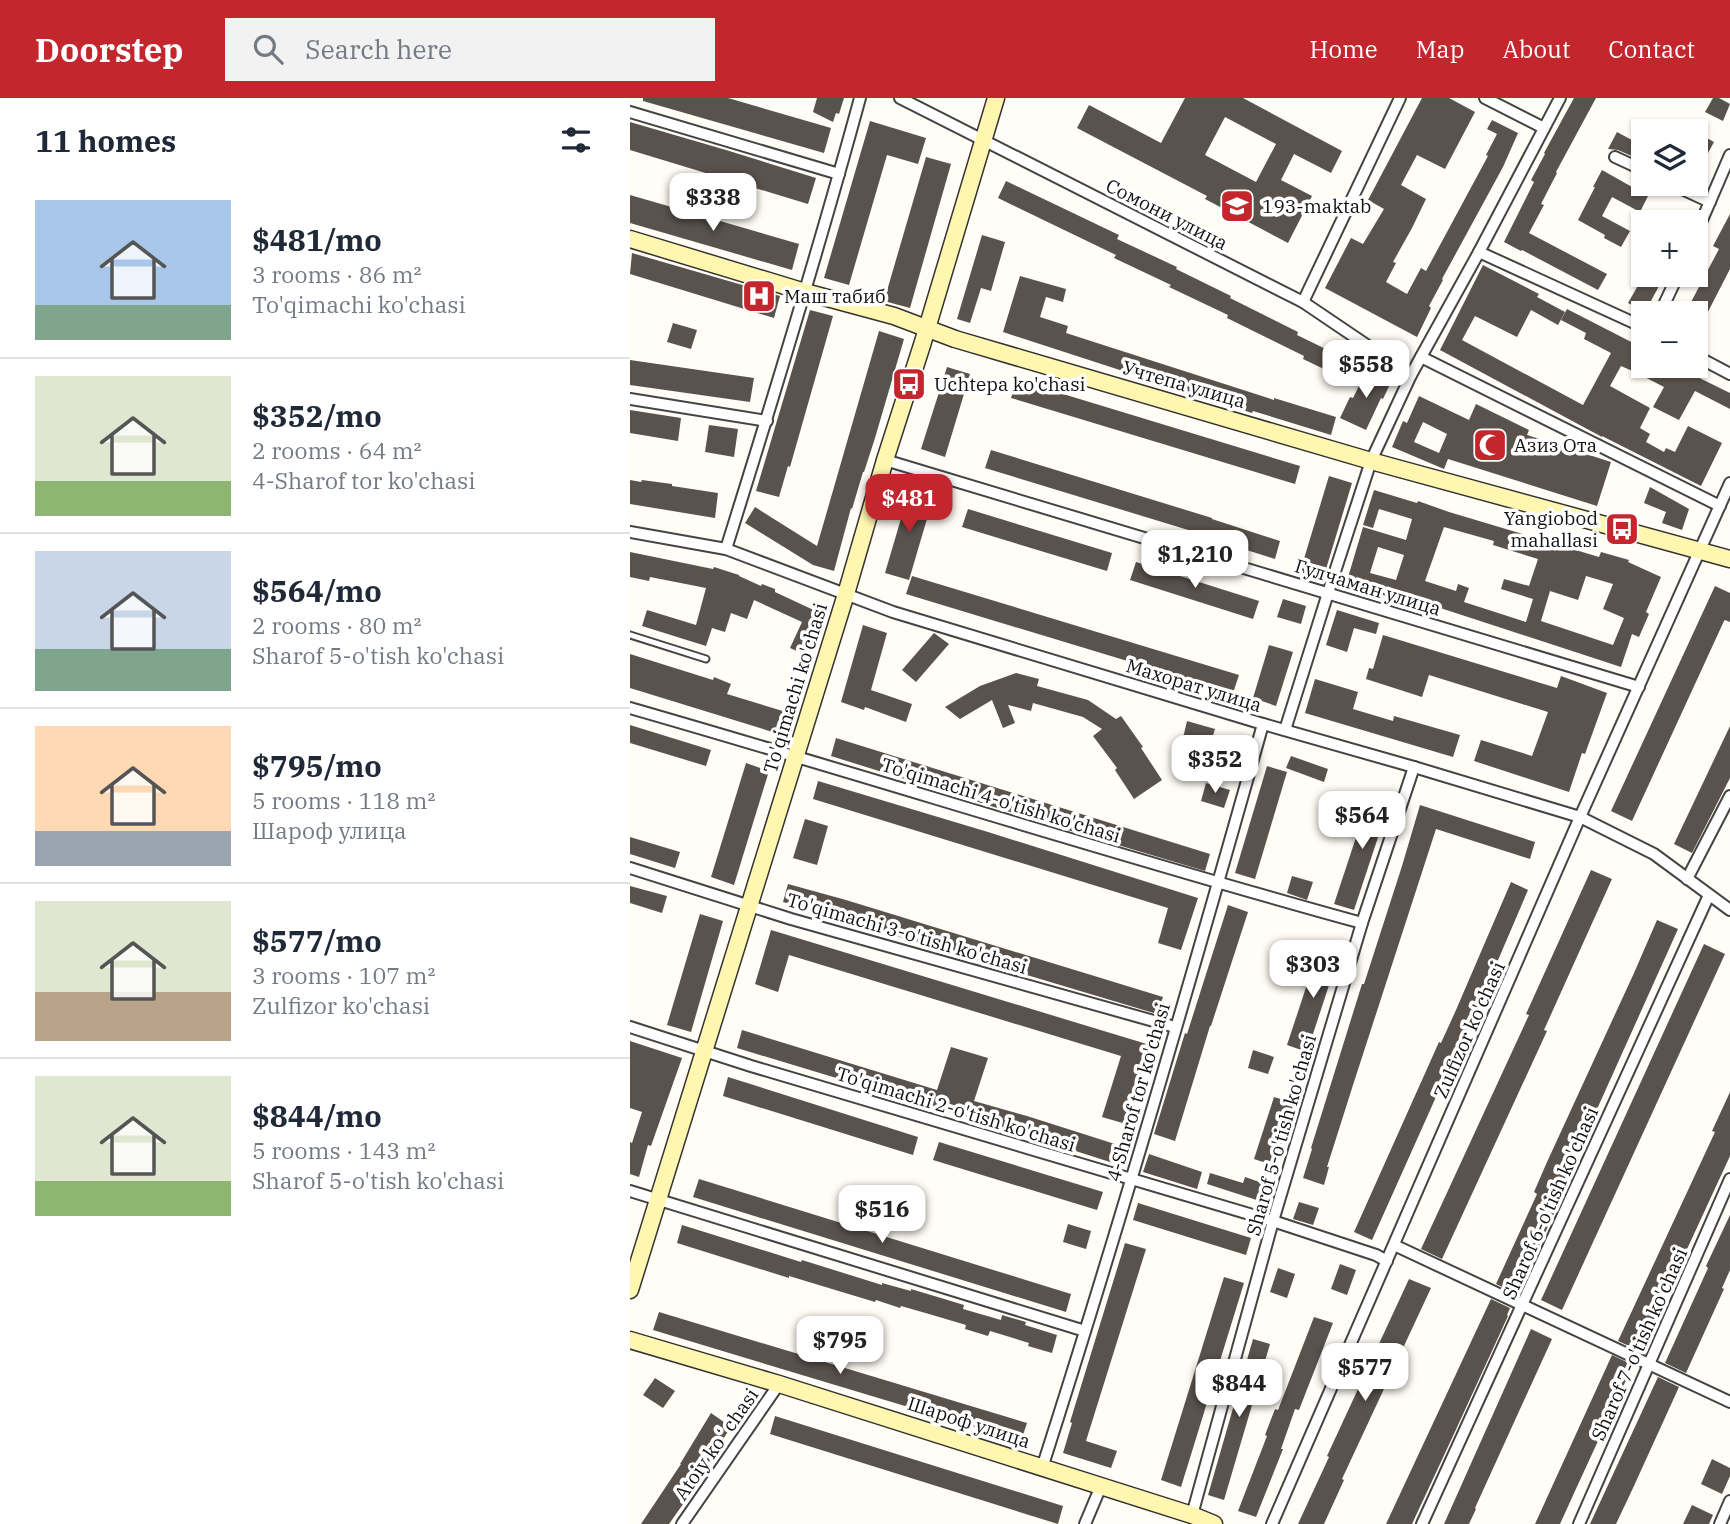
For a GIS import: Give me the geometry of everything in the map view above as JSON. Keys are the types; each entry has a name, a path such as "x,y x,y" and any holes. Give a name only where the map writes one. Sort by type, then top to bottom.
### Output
{"street":[{"path":"726,549 805,292 860,98"},
{"name":"Сомони улица","path":"900,98 1303,302 1411,375"},
{"name":"To'qimachi ko'chasi","path":"630,1290 846,594 996,98"},
{"path":"1303,302 1400,98"},
{"path":"1485,98 1544,128"},
{"path":"1286,730 1371,461 1411,375 1560,98"},
{"path":"630,112 839,174"},
{"path":"1706,210 1730,155"},
{"path":"1615,157 1631,164"},
{"path":"1697,196 1710,202"},
{"name":"Учтепа улица","path":"630,239 894,316 968,343 1371,461 1730,559"},
{"path":"1479,252 1631,322"},
{"path":"1421,357 1720,506"},
{"path":"1708,362 1730,374"},
{"path":"630,399 766,421"},
{"name":"Гулчаман улица","path":"885,460 1639,687"},
{"name":"Zulfizor ko'chasi","path":"1272,1524 1580,817 1730,483"},
{"name":"Махорат улица","path":"630,531 726,549 893,612 1580,817 1654,854 1730,910"},
{"name":"To'qimachi 4-o'tish ko'chasi","path":"630,708 1218,884 1362,923"},
{"name":"4-Sharof tor ko'chasi","path":"1042,1468 1131,1180 1262,724"},
{"name":"Sharof 5-o'tish ko'chasi","path":"1192,1515 1273,1221 1362,923 1414,767"},
{"path":"1687,879 1730,796"},
{"name":"To'qimachi 3-o'tish ko'chasi","path":"630,868 750,906 1175,1027"},
{"name":"Sharof 6-o'tish ko'chasi","path":"1422,1524 1709,895"},
{"name":"To'qimachi 2-o'tish ko'chasi","path":"630,1027 1273,1221 1387,1261"},
{"name":"Sharof 7-o'tish ko'chasi","path":"1579,1524 1730,1179"},
{"path":"630,1191 1086,1331"},
{"path":"1394,1245 1730,1402"},
{"name":"Шароф улица","path":"630,1340 779,1384 1214,1524"},
{"name":"Atoiy koʻchasi","path":"682,1524 779,1384"},
{"path":"1085,1524 1101,1486"},
{"path":"1720,1524 1730,1502"}],"lane":[{"path":"630,635 706,659"}],"building":[{"path":"643,98 728,98 831,128 824,153 643,101"},
{"path":"817,98 844,98 839,114 836,113 833,122 813,112"},
{"path":"1185,98 1243,98 1342,151 1331,173 1294,154 1281,180 1312,196 1288,243 1205,199 1207,196 1077,128 1089,105 1161,143","holes":["1225,117 1276,144 1256,182 1205,155"]},
{"path":"1422,98 1449,98 1475,112 1445,169 1417,155 1401,185 1426,199 1393,262 1396,263 1386,282 1407,294 1421,268 1426,271 1488,156 1486,155 1497,134 1487,129 1492,120 1518,133 1503,167 1442,279 1417,337 1325,288 1351,238 1363,244 1384,209 1368,200"},
{"path":"1574,98 1596,98 1556,172 1541,204 1544,205 1529,233 1607,274 1598,290 1504,242 1534,182 1531,180 1544,153"},
{"path":"1713,98 1730,104 1723,121 1705,112"},
{"path":"870,121 926,138 918,164 887,155 849,285 824,278"},
{"path":"630,122 816,178 808,204 630,150"},
{"path":"1617,132 1631,140 1631,156 1608,149"},
{"path":"1708,139 1714,142 1708,153"},
{"path":"926,157 951,164 910,308 884,301"},
{"path":"1602,170 1631,186 1631,196 1648,196 1641,210 1612,197 1602,216 1630,231 1621,247 1578,220"},
{"path":"1006,181 1119,235 1117,239 1177,267 1176,269 1336,354 1328,371 1303,359 1304,356 1227,318 1228,315 1114,258 1116,255 998,198"},
{"path":"630,195 799,244 792,270 630,223"},
{"path":"1730,214 1730,269 1708,312 1708,301 1692,301 1699,287 1708,287 1708,270 1719,249 1713,246"},
{"path":"982,235 1005,242 991,291 981,288 970,323 957,319"},
{"path":"632,253 780,296 774,318 630,274"},
{"path":"1483,265 1539,294 1537,297 1565,312 1558,325 1531,310 1517,337 1475,316 1462,340 1583,405 1611,353 1584,339 1586,333 1561,320 1567,309 1631,342 1631,370 1621,366 1610,386 1650,408 1640,428 1650,434 1646,442 1664,452 1666,448 1675,452 1688,426 1722,443 1701,486 1602,437 1440,350"},
{"path":"1020,276 1066,289 1063,302 1046,297 1040,317 1068,326 1066,333 1274,400 1336,417 1331,435 1253,411 1252,413 1003,332"},
{"path":"1637,287 1659,287 1651,301 1628,303"},
{"path":"810,310 833,316 779,497 756,491"},
{"path":"673,323 697,330 691,349 667,342"},
{"path":"879,331 904,339 834,571 813,565 745,523 755,507 817,546"},
{"path":"630,360 754,378 750,402 630,385"},
{"path":"947,367 970,374 945,457 921,449"},
{"path":"1367,370 1391,382 1366,430 1340,418"},
{"path":"1647,378 1699,378 1730,393 1730,409 1695,391 1679,420 1653,407 1664,387"},
{"path":"1017,380 1300,466 1295,484 1011,398"},
{"path":"1419,396 1469,420 1476,404 1529,430 1527,435 1611,462 1597,506 1448,459 1444,469 1392,447 1403,421 1407,423","holes":["1423,422 1447,434 1439,453 1414,442"]},
{"path":"630,410 681,418 678,441 630,433"},
{"path":"709,425 738,429 734,457 705,452"},
{"path":"991,450 1280,541 1275,559 985,468"},
{"path":"1329,476 1352,483 1323,579 1300,572"},
{"path":"630,480 672,484 718,493 715,518 630,504"},
{"path":"1650,487 1689,509 1682,530 1662,523 1666,512 1644,503"},
{"path":"910,488 934,495 909,580 885,573"},
{"path":"1374,490 1599,557 1601,552 1629,560 1628,562 1661,577 1639,637 1632,634 1621,667 1422,602 1387,592 1386,596 1346,584 1363,527 1406,540 1412,519 1379,509 1373,528 1363,525","holes":["1444,527 1494,541 1493,545 1538,559 1529,586 1504,579 1501,589 1533,599 1526,622 1464,602 1469,588 1458,584 1456,591 1425,581","1378,547 1404,555 1396,580 1370,573","1586,576 1613,584 1603,609 1624,618 1613,645 1541,621 1550,591 1578,600"]},
{"path":"968,509 1112,553 1107,571 962,527"},
{"path":"630,552 713,569 714,567 739,575 761,586 762,584 775,589 775,592 820,613 801,653 790,648 802,622 754,600 747,619 731,613 725,632 712,628 706,646 642,626 647,610 696,625 706,588 650,577 649,581 630,577"},
{"path":"1136,562 1259,601 1253,619 1130,580"},
{"path":"912,576 1239,675 1233,693 906,594"},
{"path":"1715,586 1730,593 1730,622 1724,621 1632,821 1611,811"},
{"path":"1283,599 1306,606 1301,624 1277,617"},
{"path":"1337,610 1379,623 1376,634 1354,628 1347,652 1326,645"},
{"path":"863,625 887,633 871,690 912,704 906,722 865,707 864,710 841,702"},
{"path":"934,633 949,644 916,682 902,670"},
{"path":"1383,635 1557,688 1561,676 1607,693 1569,792 1474,761 1481,740 1532,756 1548,712 1429,675 1422,697 1366,679 1369,668 1373,669"},
{"path":"1269,645 1293,652 1276,706 1253,698"},
{"path":"630,654 713,680 714,677 731,684 727,694 786,712 779,734 630,688"},
{"path":"1016,673 1039,679 1037,686 1088,700 1116,719 1121,716 1162,780 1134,799 1115,770 1117,768 1093,736 1102,729 1083,717 1033,703 1031,711 1008,705 1015,723 1003,728 992,700 960,719 945,707 980,686"},
{"path":"1315,679 1358,692 1353,709 1393,721 1394,716 1460,735 1453,757 1305,713"},
{"path":"1187,721 1215,729 1210,746 1183,738"},
{"path":"630,725 711,750 706,766 630,743"},
{"path":"1730,726 1730,778 1692,853 1674,844"},
{"path":"836,738 1210,854 1205,871 831,756"},
{"path":"1219,740 1243,747 1237,766 1214,758"},
{"path":"1291,756 1328,769 1324,782 1286,768"},
{"path":"746,763 769,771 734,885 711,877"},
{"path":"1267,766 1287,772 1255,879 1235,873"},
{"path":"818,781 1198,898 1181,950 1158,943 1168,908 813,799"},
{"path":"1206,783 1230,790 1224,808 1201,801"},
{"path":"1371,792 1391,798 1354,910 1334,904"},
{"path":"1420,805 1535,842 1530,859 1436,829 1327,1167 1324,1185 1303,1178"},
{"path":"805,819 828,826 817,865 793,858"},
{"path":"630,837 680,852 675,868 630,854"},
{"path":"1591,870 1612,879 1544,1030 1547,1031 1442,1259 1421,1249 1529,1015 1526,1014"},
{"path":"1292,876 1313,882 1307,900 1287,893"},
{"path":"1511,882 1528,890 1463,1042 1461,1041 1372,1240 1354,1232 1456,1010"},
{"path":"788,884 1163,997 1157,1014 783,902"},
{"path":"630,886 667,896 662,913 630,903"},
{"path":"1228,905 1248,912 1175,1141 1154,1134"},
{"path":"700,914 723,921 691,1032 667,1025"},
{"path":"1657,920 1678,929 1553,1207 1556,1209 1517,1294 1496,1284 1537,1194 1534,1192 1547,1162"},
{"path":"771,930 1150,1045 1126,1124 1102,1117 1121,1056 789,955 778,992 755,984"},
{"path":"1704,944 1725,954 1562,1310 1541,1300"},
{"path":"1319,948 1339,955 1307,1052 1287,1045"},
{"path":"742,1030 937,1090 951,1047 988,1058 974,1101 1118,1145 1113,1163 737,1048"},
{"path":"630,1041 682,1058 651,1146 648,1145 639,1177 630,1174 630,1142 632,1143 642,1112 630,1108"},
{"path":"1253,1050 1274,1057 1268,1074 1248,1068"},
{"path":"728,1077 918,1137 913,1155 723,1096"},
{"path":"1730,1092 1730,1156 1640,1351 1618,1341 1715,1132 1712,1131"},
{"path":"1274,1097 1294,1103 1275,1166 1254,1159"},
{"path":"939,1142 1103,1192 1097,1210 933,1160"},
{"path":"1149,1154 1202,1172 1197,1189 1143,1172"},
{"path":"1210,1173 1243,1183 1245,1177 1271,1186 1266,1203 1207,1184"},
{"path":"699,1179 1071,1294 1066,1312 693,1197"},
{"path":"1299,1202 1319,1208 1313,1225 1293,1219"},
{"path":"1138,1203 1251,1238 1246,1255 1133,1220"},
{"path":"1730,1215 1730,1270 1686,1373 1665,1363"},
{"path":"1068,1224 1091,1231 1086,1249 1063,1242"},
{"path":"682,1225 882,1285 911,1289 964,1305 963,1309 1001,1320 1002,1315 1026,1322 1025,1325 1057,1335 1052,1353 990,1331 988,1336 965,1329 966,1325 789,1278 677,1243"},
{"path":"1125,1243 1146,1249 1086,1441 1117,1451 1111,1468 1063,1453"},
{"path":"1340,1264 1356,1270 1347,1295 1331,1289"},
{"path":"1278,1268 1295,1274 1287,1298 1270,1292"},
{"path":"1224,1277 1244,1283 1181,1487 1161,1480"},
{"path":"1409,1279 1431,1288 1342,1479 1344,1480 1324,1524 1298,1524 1329,1457 1327,1456"},
{"path":"1491,1299 1510,1308 1508,1316 1412,1524 1386,1524"},
{"path":"659,1312 1027,1423 1021,1441 653,1330"},
{"path":"1314,1317 1333,1323 1299,1410 1295,1409 1283,1449 1256,1517 1238,1511 1275,1409 1278,1410"},
{"path":"1531,1329 1552,1339 1469,1524 1444,1524"},
{"path":"1253,1339 1270,1344 1224,1500 1208,1495"},
{"path":"1612,1355 1633,1365 1560,1524 1535,1524"},
{"path":"1658,1377 1679,1387 1633,1488 1616,1524 1590,1524"},
{"path":"655,1378 675,1391 663,1408 643,1395"},
{"path":"711,1413 731,1427 693,1490 669,1524 641,1524 681,1464"},
{"path":"775,1416 1063,1506 1058,1524 770,1434"},
{"path":"1712,1459 1730,1468 1730,1476 1722,1494 1701,1484"},
{"path":"1692,1505 1713,1515 1709,1524 1683,1524"}],"place":[{"name":"193-maktab","path":"1237,206"},
{"name":"Маш табиб","path":"759,296"},
{"name":"Uchtepa ko'chasi","path":"909,384"},
{"name":"Азиз Ота","path":"1490,445"},
{"name":"Yangiobod mahallasi","path":"1622,529"}]}
